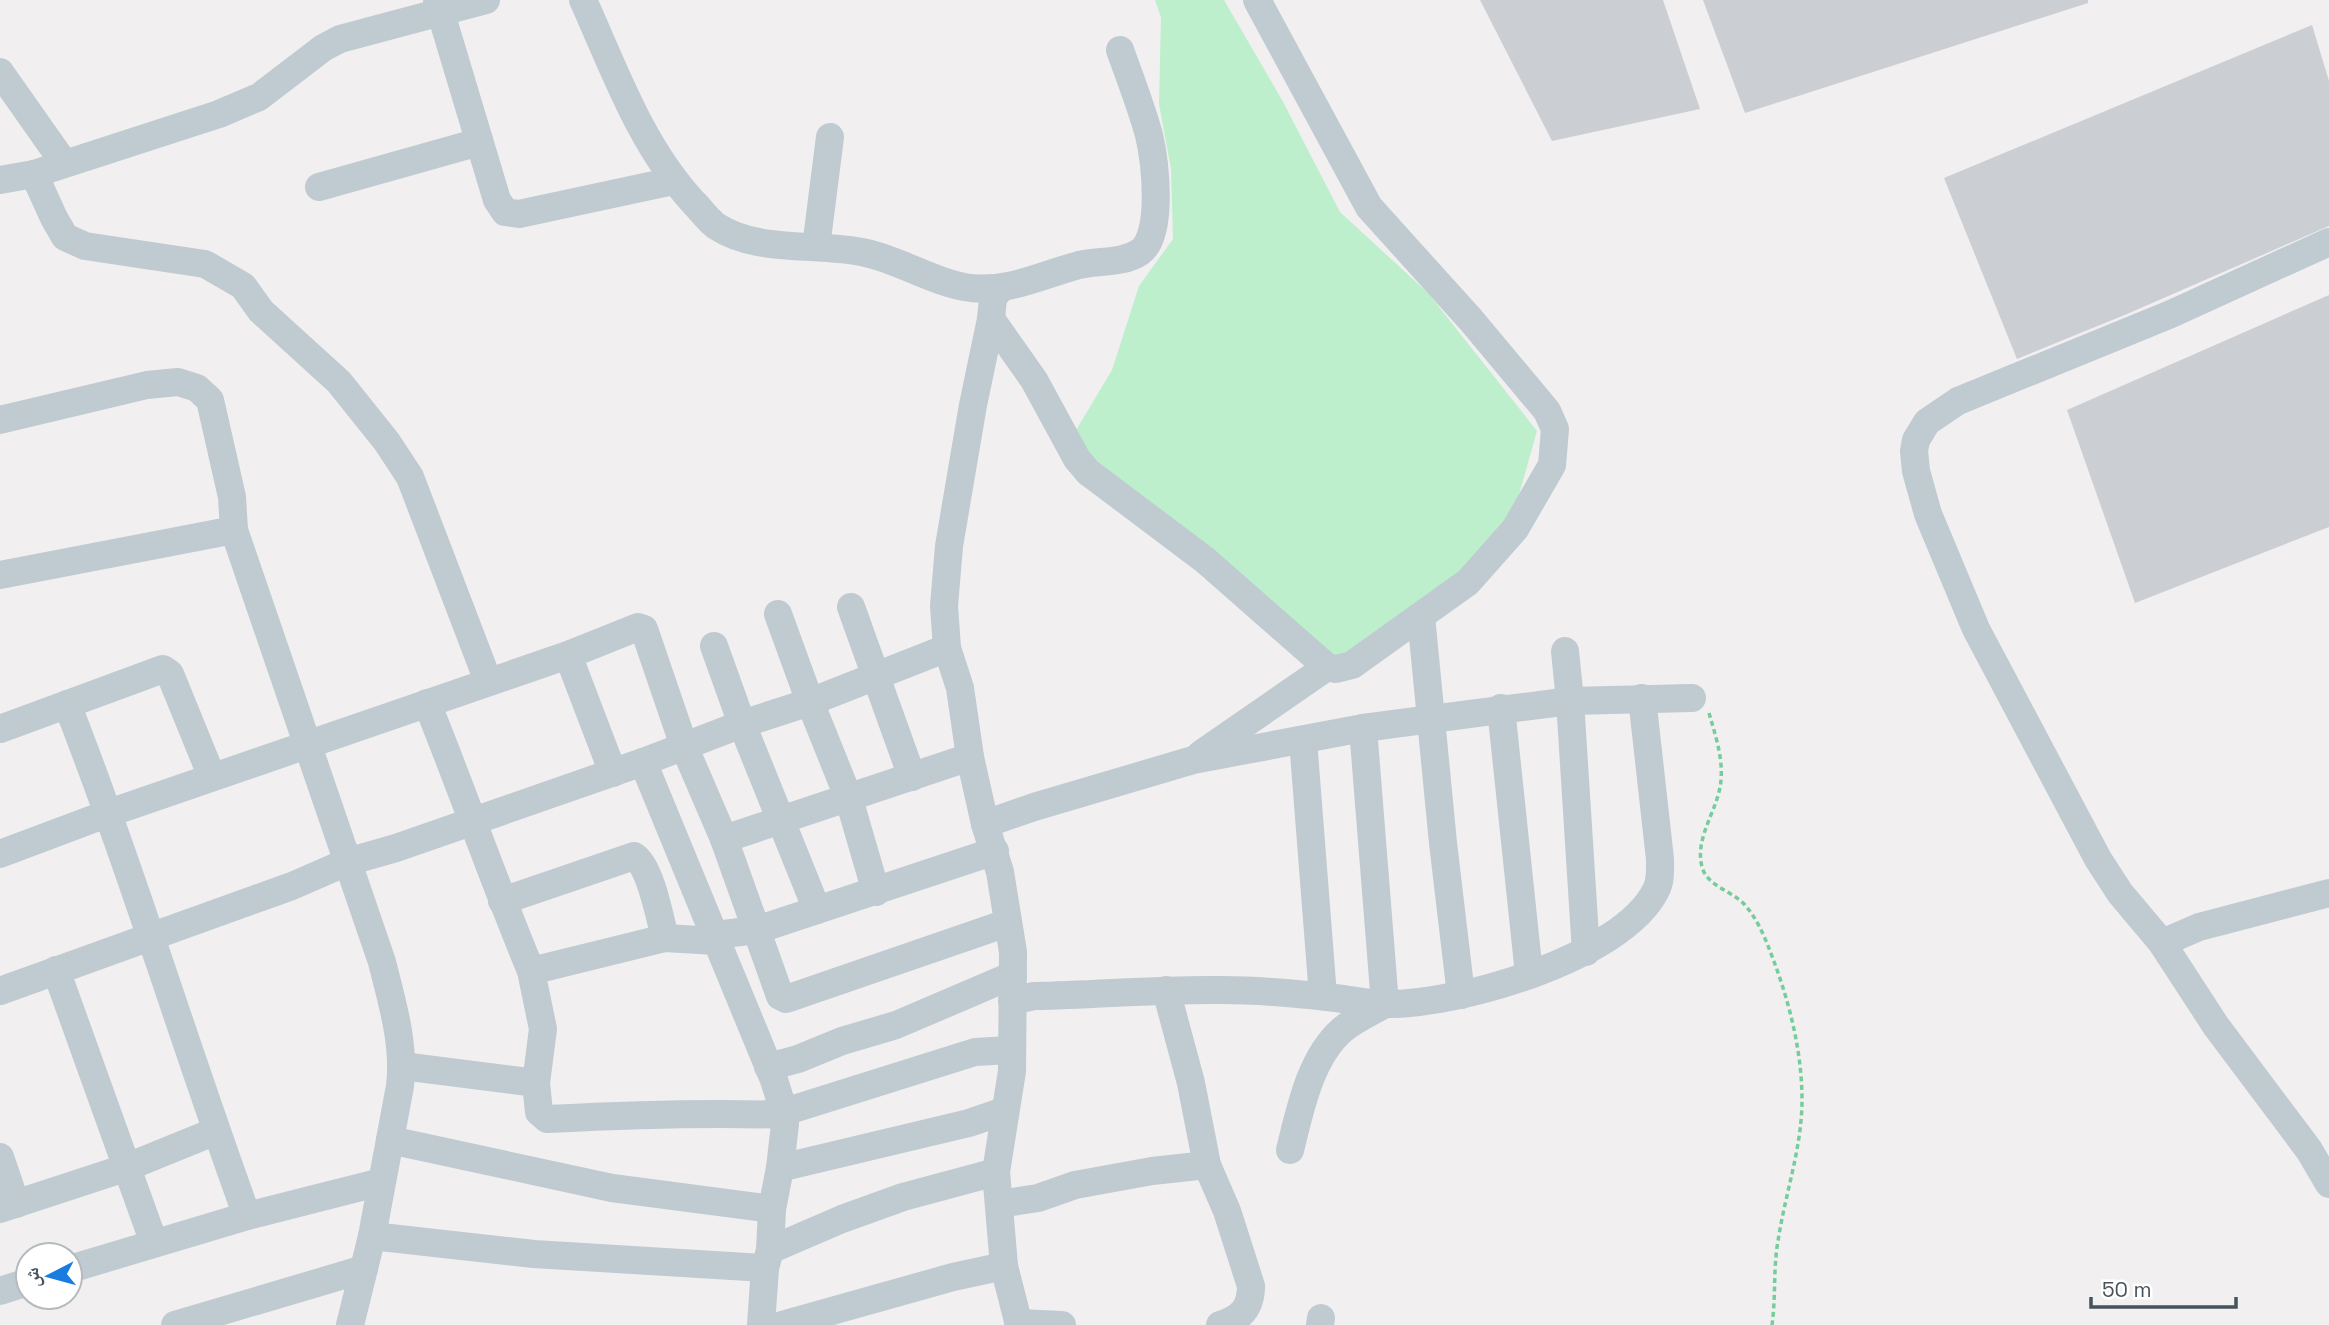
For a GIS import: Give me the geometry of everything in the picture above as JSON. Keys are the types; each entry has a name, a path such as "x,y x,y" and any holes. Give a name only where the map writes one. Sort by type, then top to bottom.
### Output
{"street":[{"path":"0,180 34,174 180,129 259,97 323,48 340,39 438,7 486,0"},
{"path":"583,0 637,122 673,181 714,225 732,234 778,244 864,252 954,284 1000,289 1081,265 1129,257 1139,253 1150,240 1155,218 1149,137 1120,50"},
{"path":"991,319 1034,380 1077,459 1087,472 1205,560 1326,667 1336,669 1352,665 1422,616 1468,582 1515,529 1552,465 1555,429 1547,411 1369,207 1257,0"},
{"path":"438,7 497,200 505,212 519,214 673,181"},
{"path":"0,72 64,163"},
{"path":"816,247 830,137"},
{"path":"319,187 479,142"},
{"path":"34,174 65,237 85,246 205,264 243,285 261,311 339,382 387,442 410,477 488,681"},
{"path":"2329,242 2171,314 1958,401 1927,422 1919,432 1914,451 1916,471 1928,514 1976,629 2098,859 2120,893 2162,943 2216,1026 2309,1150 2329,1184"},
{"path":"1000,289 993,298 973,405 949,546 944,606 947,648 960,688 970,757 985,824 995,851 1010,931 1013,988 1010,1050 1012,1071 996,1172 1004,1266 1019,1324 1062,1325"},
{"path":"0,420 147,385 178,382 197,388 210,400 232,497 234,530 382,962 397,1025 402,1066 373,1236 350,1325"},
{"path":"0,575 234,530"},
{"path":"850,607 912,777"},
{"path":"778,614 849,799 876,891"},
{"path":"1422,616 1444,856 1461,995"},
{"path":"0,854 109,813 568,655 638,627 644,629 684,746 724,839 780,996 786,999 1007,923"},
{"path":"714,646 742,724 817,910"},
{"path":"0,991 292,886 347,862 396,848 810,702 947,648"},
{"path":"1565,651 1586,952"},
{"path":"568,655 613,773"},
{"path":"1193,760 1326,667"},
{"path":"0,729 158,669 166,670 212,777"},
{"path":"768,1067 1013,988 1034,996 1166,990 1250,990 1385,1004 1461,995 1529,974 1586,952 1635,917 1659,883 1660,859 1642,698"},
{"path":"985,824 1193,760 1363,728 1570,701 1692,698"},
{"path":"427,702 531,971 543,1029 536,1083 538,1112 547,1119 626,1115 784,1114 975,1052 1010,1050"},
{"path":"67,704 109,813 247,1216"},
{"path":"1501,708 1529,974"},
{"path":"1363,728 1385,1004"},
{"path":"1303,740 1323,996"},
{"path":"724,839 970,757"},
{"path":"643,762 768,1067 784,1114 761,1325"},
{"path":"531,971 665,938 715,938 757,930 995,851"},
{"path":"502,901 634,856 639,859 650,884 665,938"},
{"path":"2162,943 2199,926 2329,893"},
{"path":"56,970 125,1168 154,1242"},
{"path":"1166,990 1188,1070 1207,1165 1227,1211 1247,1266 1251,1286 1251,1297 1244,1312 1238,1318 1220,1325"},
{"path":"1290,1150 1307,1091 1325,1051 1343,1029 1385,1004"},
{"path":"402,1066 536,1083"},
{"path":"780,1168 969,1123 1004,1111"},
{"path":"0,1157 8,1206 125,1168 216,1130"},
{"path":"390,1140 612,1188 772,1209"},
{"path":"999,1204 1038,1198 1075,1185 1152,1171 1207,1165"},
{"path":"373,1236 534,1254 767,1259 842,1219 903,1197 996,1172"},
{"path":"84,1264 247,1216 381,1182"},
{"path":"782,1325 953,1277 1004,1266"},
{"path":"175,1325 364,1269"}],"path":[{"path":"1692,698 1708,709 1721,767 1719,791 1702,841 1702,869 1714,884 1737,897 1747,907 1760,928 1790,1007 1798,1054 1802,1100 1800,1127 1777,1244 1772,1325"}],"green space":[{"path":"1155,0 1224,0 1282,100 1340,212 1428,293 1537,431 1513,516 1479,567 1336,665 1069,442 1112,370 1139,286 1173,239 1171,169 1159,104 1161,17"}],"building":[{"path":"1480,0 1663,0 1700,109 1552,141"},
{"path":"1703,0 2088,0 2088,3 1745,113"},
{"path":"2312,25 2329,81 2329,226 2017,359 1944,178"},
{"path":"2329,295 2329,527 2135,603 2067,410"}]}
